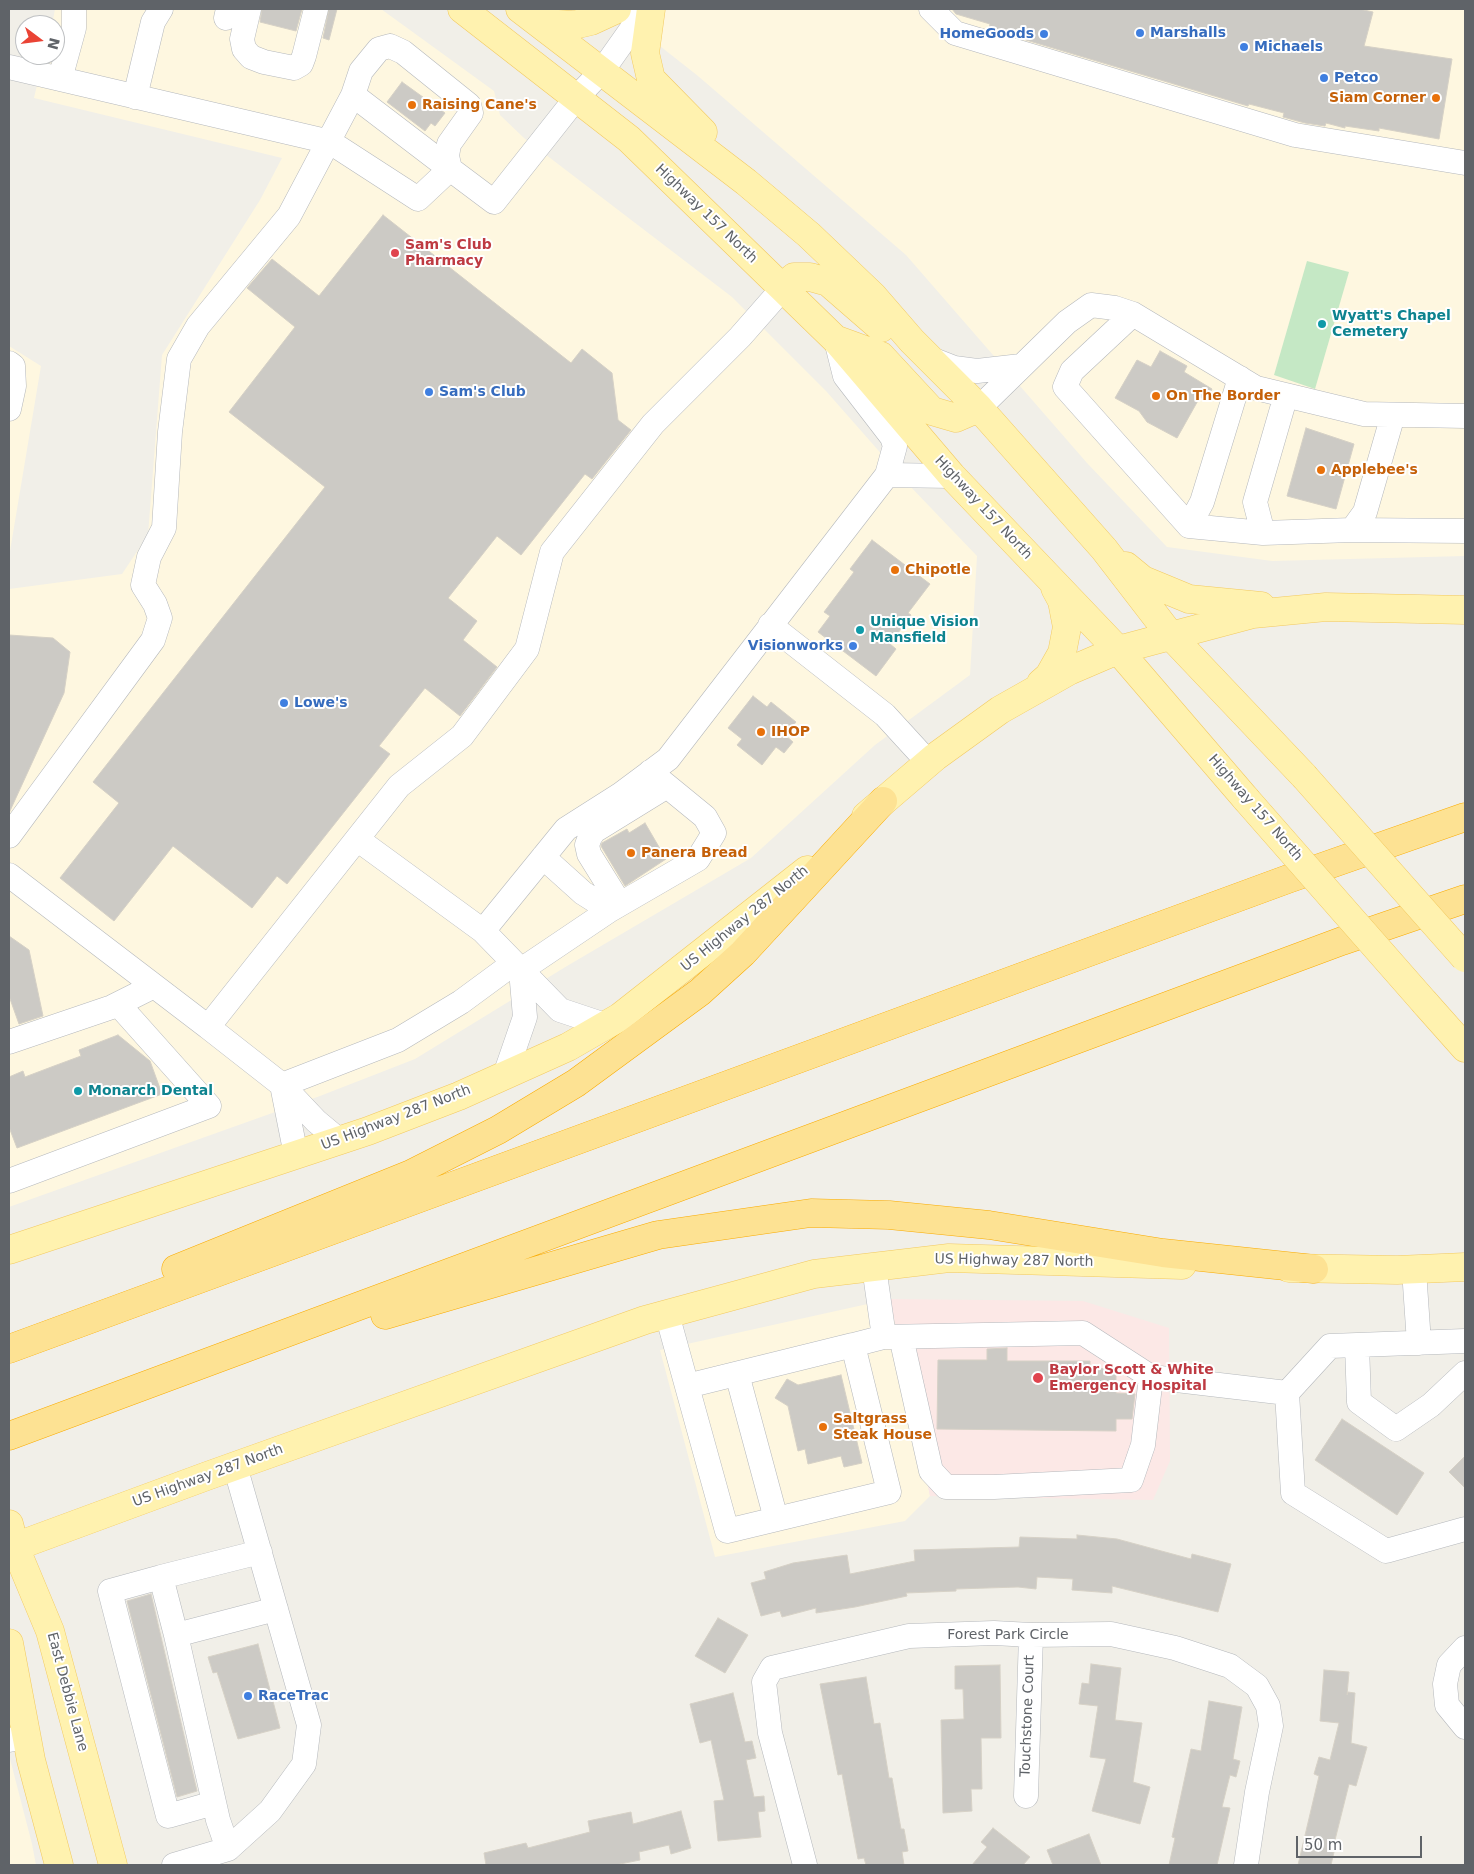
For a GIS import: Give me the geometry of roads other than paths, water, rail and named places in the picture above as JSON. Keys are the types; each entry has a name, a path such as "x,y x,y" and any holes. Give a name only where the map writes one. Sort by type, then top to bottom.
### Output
{"highway":[{"path":"90,1320 134,1286 411,1174 498,1130 576,1083 700,992 743,953 883,801"},
{"path":"9,1349 1288,879 1465,818"},
{"path":"9,1436 1314,952 1465,898"},
{"path":"238,1352 321,1334 658,1235 811,1214 890,1215 989,1225 1163,1253 1314,1269"}],"main road":[{"name":"Highway 157 North","path":"462,9 629,139 836,340 952,476 1118,650 1465,1048"},
{"path":"530,16 574,25 591,21 616,9"},
{"path":"651,9 645,53 651,79 688,115 746,182"},
{"path":"530,16 746,182 809,236 873,296 921,350 980,408 1104,549 1171,636 1304,776 1465,958"},
{"path":"783,288 794,277 810,277 828,282 882,329 921,350"},
{"path":"836,340 881,356 932,411 956,418 980,408"},
{"path":"1104,549 1143,580 1189,599 1290,610"},
{"path":"1030,693 1049,676 1062,653 1067,627 1062,601 1050,578"},
{"name":"US Highway 287 North","path":"11,1247 340,1140 459,1096 568,1047 634,1006 788,887 928,762 1000,710 1030,693 1118,650 1253,614 1326,607 1465,610"},
{"name":"US Highway 287 North","path":"11,1540 235,1466 667,1314 814,1274 949,1258 1314,1269 1414,1270 1465,1267"},
{"name":"East Debbie Lane","path":"11,1540 50,1631 113,1865"},
{"path":"9,1643 18,1738 31,1760 59,1865"}],"street":[{"path":"60,80 74,28 74,9"},
{"path":"135,97 153,22 160,9"},
{"path":"250,9 242,39 244,49 251,57 264,62 294,68 300,64 304,56 316,9"},
{"path":"353,95 494,202 577,97 602,71 631,30 640,9"},
{"path":"931,9 955,33 1295,135 1465,163"},
{"path":"9,836 153,640 160,618 155,604 143,585 149,557 164,528 170,432 179,359 198,326 289,216 330,142 353,95 362,71 379,49 390,46 402,52 469,105 471,113 449,144 447,156 450,169"},
{"path":"9,67 330,142 418,199 450,169"},
{"path":"208,1027 399,786 462,736 528,649 552,552 653,424 740,337 783,288"},
{"path":"980,408 1067,322 1091,305 1115,308 1133,314 1256,388 1364,414 1465,416"},
{"path":"1133,314 1072,370 1065,387 1189,526 1264,533 1352,530 1465,531"},
{"path":"615,907 588,854 587,845 590,837 594,831 659,779 668,759 887,475 895,446 892,437 845,376 836,340"},
{"path":"921,350 954,368 977,371 1021,366"},
{"path":"9,363 13,366 14,386 9,409"},
{"path":"1189,526 1202,502 1240,378"},
{"path":"1264,533 1255,502 1286,395"},
{"path":"1352,530 1365,512 1394,415"},
{"path":"887,475 952,476"},
{"path":"770,625 885,715 928,762"},
{"path":"483,931 566,829 621,794 659,779"},
{"path":"282,1085 398,1040 615,907 698,859 714,834 706,817 659,779"},
{"path":"357,839 483,931 560,1010 605,1025"},
{"path":"543,857 584,893 615,907"},
{"path":"9,875 152,987 208,1027 282,1085 316,1122 340,1140"},
{"path":"505,1075 525,1017 518,967"},
{"path":"9,1042 118,1004 152,987"},
{"path":"9,1181 209,1106 118,1004"},
{"path":"282,1085 296,1155"},
{"path":"874,1267 892,1337 931,1471 946,1487 994,1487 1131,1480 1143,1445 1151,1377"},
{"path":"1414,1270 1419,1343"},
{"path":"667,1314 728,1531 889,1492 853,1345"},
{"path":"687,1386 892,1337 1083,1333 1151,1377 1287,1393"},
{"path":"1465,1341 1330,1346 1287,1393 1293,1493 1386,1551 1465,1529"},
{"path":"1357,1345 1359,1402 1396,1430 1431,1404 1465,1373"},
{"path":"737,1374 776,1519"},
{"path":"174,1865 228,1849 270,1811 304,1764 309,1725 235,1466"},
{"path":"214,1803 168,1816 110,1591 260,1552"},
{"path":"161,1577 214,1803 228,1849"},
{"path":"176,1635 276,1609"},
{"name":"Forest Park Circle","path":"805,1865 770,1733 764,1682 772,1668 909,1636 994,1632 1031,1635 1111,1634 1175,1648 1230,1666 1257,1686 1268,1706 1271,1726 1268,1749 1257,1792 1246,1865"},
{"name":"Touchstone Court","path":"1026,1796 1031,1635"},
{"path":"1465,1648 1449,1664 1445,1684 1447,1705 1465,1727"}],"place":[{"name":"Marshalls","path":"1140,33"},
{"name":"HomeGoods","path":"1044,34"},
{"name":"Michaels","path":"1244,47"},
{"name":"Petco","path":"1324,78"},
{"name":"Siam Corner","path":"1436,98"},
{"name":"Raising Cane's","path":"412,105"},
{"name":"Sam's Club Pharmacy","path":"395,253"},
{"name":"Wyatt's Chapel Cemetery","path":"1322,324"},
{"name":"Sam's Club","path":"429,392"},
{"name":"On The Border","path":"1156,396"},
{"name":"Applebee's","path":"1321,470"},
{"name":"Chipotle","path":"895,570"},
{"name":"Unique Vision Mansfield","path":"860,630"},
{"name":"Visionworks","path":"853,646"},
{"name":"Lowe's","path":"284,703"},
{"name":"IHOP","path":"761,732"},
{"name":"Panera Bread","path":"631,853"},
{"name":"Monarch Dental","path":"78,1091"},
{"name":"Baylor Scott & White Emergency Hospital","path":"1038,1378"},
{"name":"Saltgrass Steak House","path":"823,1427"},
{"name":"RaceTrac","path":"248,1696"}]}
